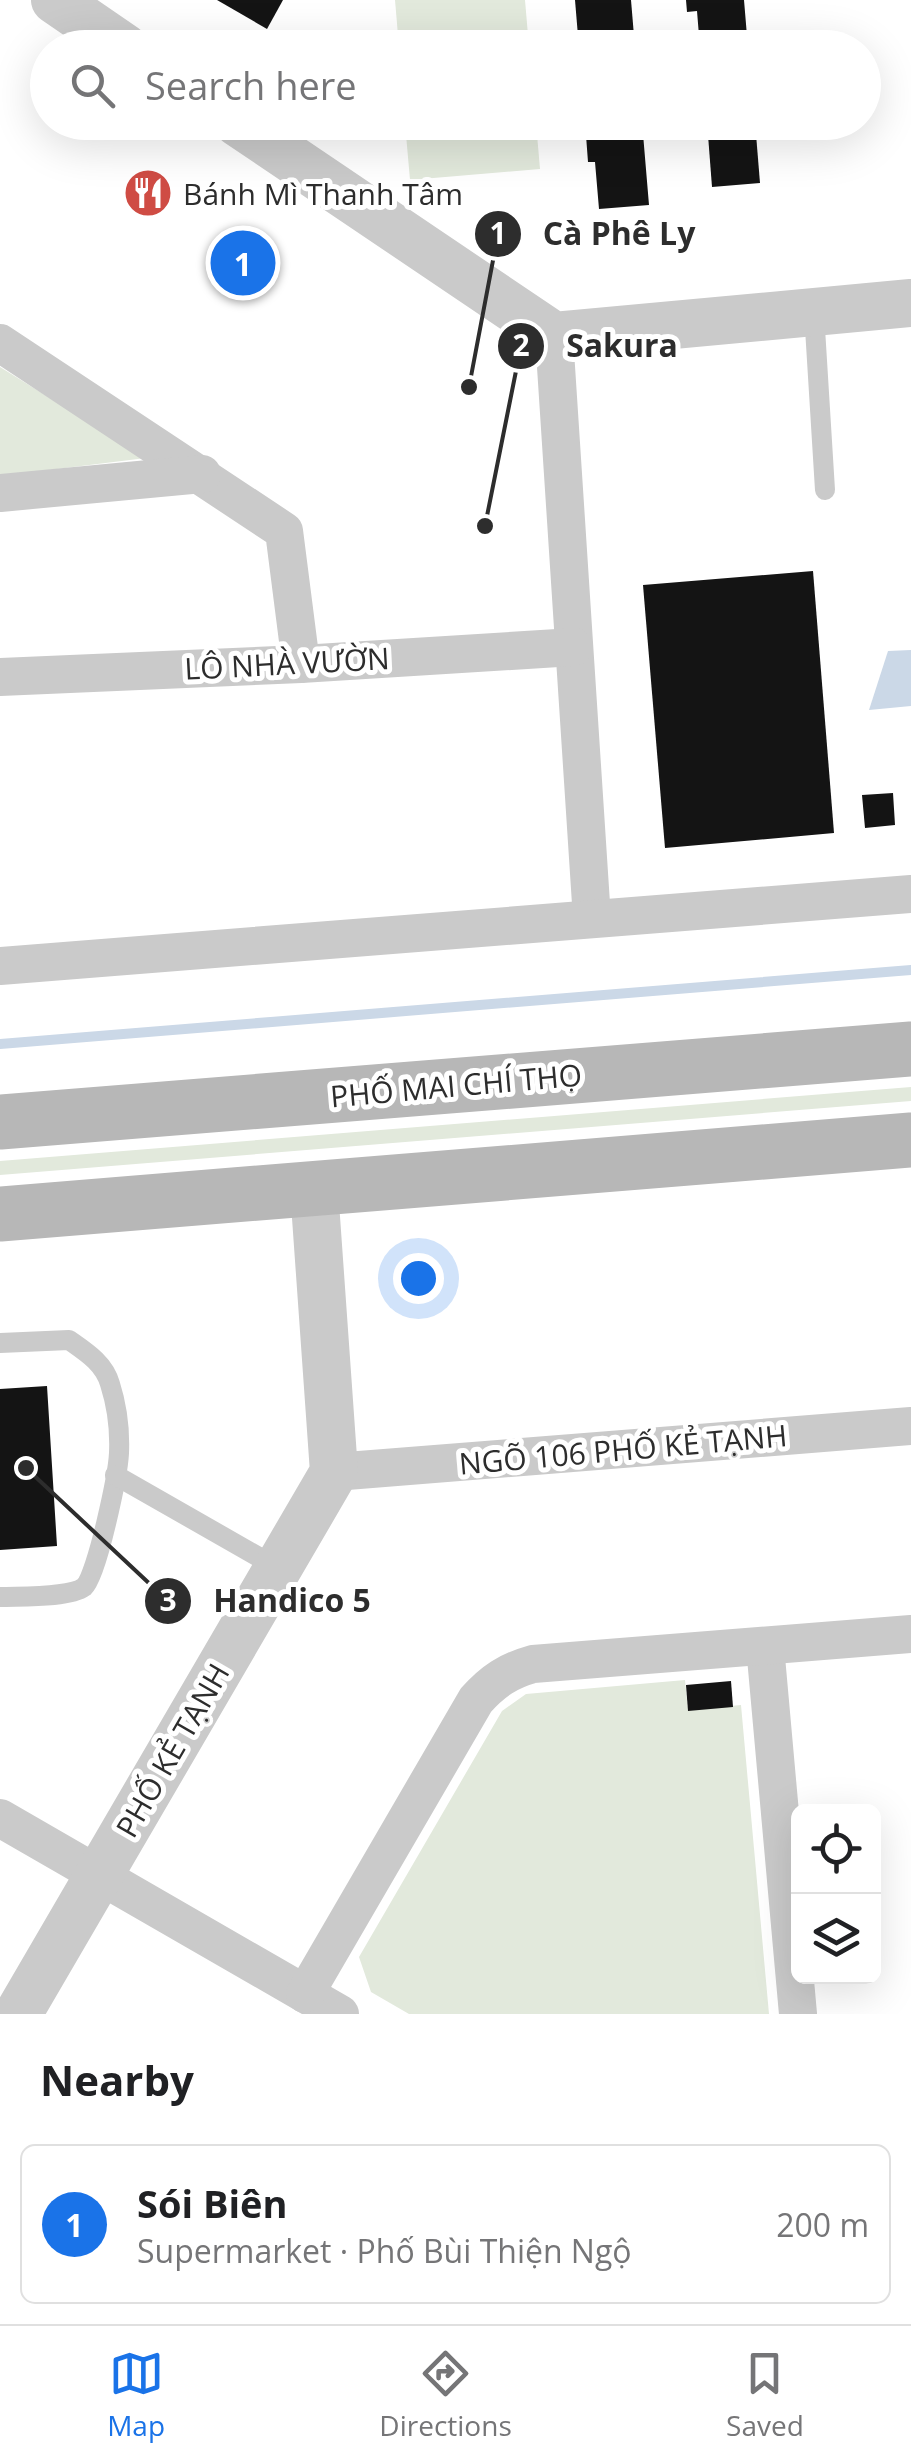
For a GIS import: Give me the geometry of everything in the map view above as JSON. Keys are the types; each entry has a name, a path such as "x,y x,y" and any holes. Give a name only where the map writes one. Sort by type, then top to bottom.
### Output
{"main road":[{"name":"PHỐ MAI CHÍ THỌ","path":"0,1122 911,1048"},
{"path":"0,1214 911,1140"}],"street":[{"path":"54,0 98,30"},
{"path":"264,140 554,336 911,302"},
{"path":"554,336 592,919"},
{"path":"0,343 284,531 300,664"},
{"path":"0,493 202,474"},
{"name":"LÔ NHÀ VƯỜN","path":"0,677 574,647"},
{"path":"0,966 911,894"},
{"path":"314,1188 334,1472"},
{"name":"NGÕ 106 PHỐ KẺ TẠNH","path":"334,1472 911,1426"},
{"name":"PHỐ KẺ TẠNH","path":"18,2014 334,1472"},
{"path":"305,1994 476,1700 510,1670 533,1664 911,1634"},
{"path":"764,1646 798,2014"},
{"path":"0,1818 340,2014"}],"lane":[{"path":"814,312 825,490"},
{"path":"0,1343 70,1340 101,1364 110,1382 118,1417 119,1457 89,1582 73,1592 0,1597"},
{"path":"115,1475 278,1568"}],"shaded area":[{"path":"395,0 525,0 528,30 398,30"},
{"path":"406,140 537,140 540,169 410,180"},
{"path":"0,367 146,458 0,476"},
{"path":"911,1087 911,1101 0,1175 0,1161"},
{"path":"685,1680 688,1710 741,1705 769,2014 409,2014 371,1992 359,1957 502,1711 526,1694"}],"water":[{"path":"911,650 911,706 869,710 888,651"}],"building":[{"path":"217,0 283,0 267,29"},
{"path":"575,0 631,0 634,30 578,30"},
{"path":"686,0 744,0 746,30 699,30 697,11 687,12"},
{"path":"586,140 644,140 649,205 599,209 595,162 588,162"},
{"path":"708,140 756,140 760,183 712,187"},
{"path":"813,571 834,833 665,848 643,585"},
{"path":"893,793 895,825 865,828 862,795"},
{"path":"47,1386 57,1546 0,1550 0,1389"},
{"path":"731,1681 733,1707 688,1711 686,1685"}],"waterway":[{"path":"0,1044 911,970"}],"place":[{"name":"Bánh Mì Thanh Tâm","path":"148,193"},
{"name":"Sói Biên","path":"243,263"},
{"name":"Cà Phê Ly","path":"469,387"},
{"name":"Sakura","path":"485,526"},
{"name":"Handico 5","path":"26,1468"}]}
